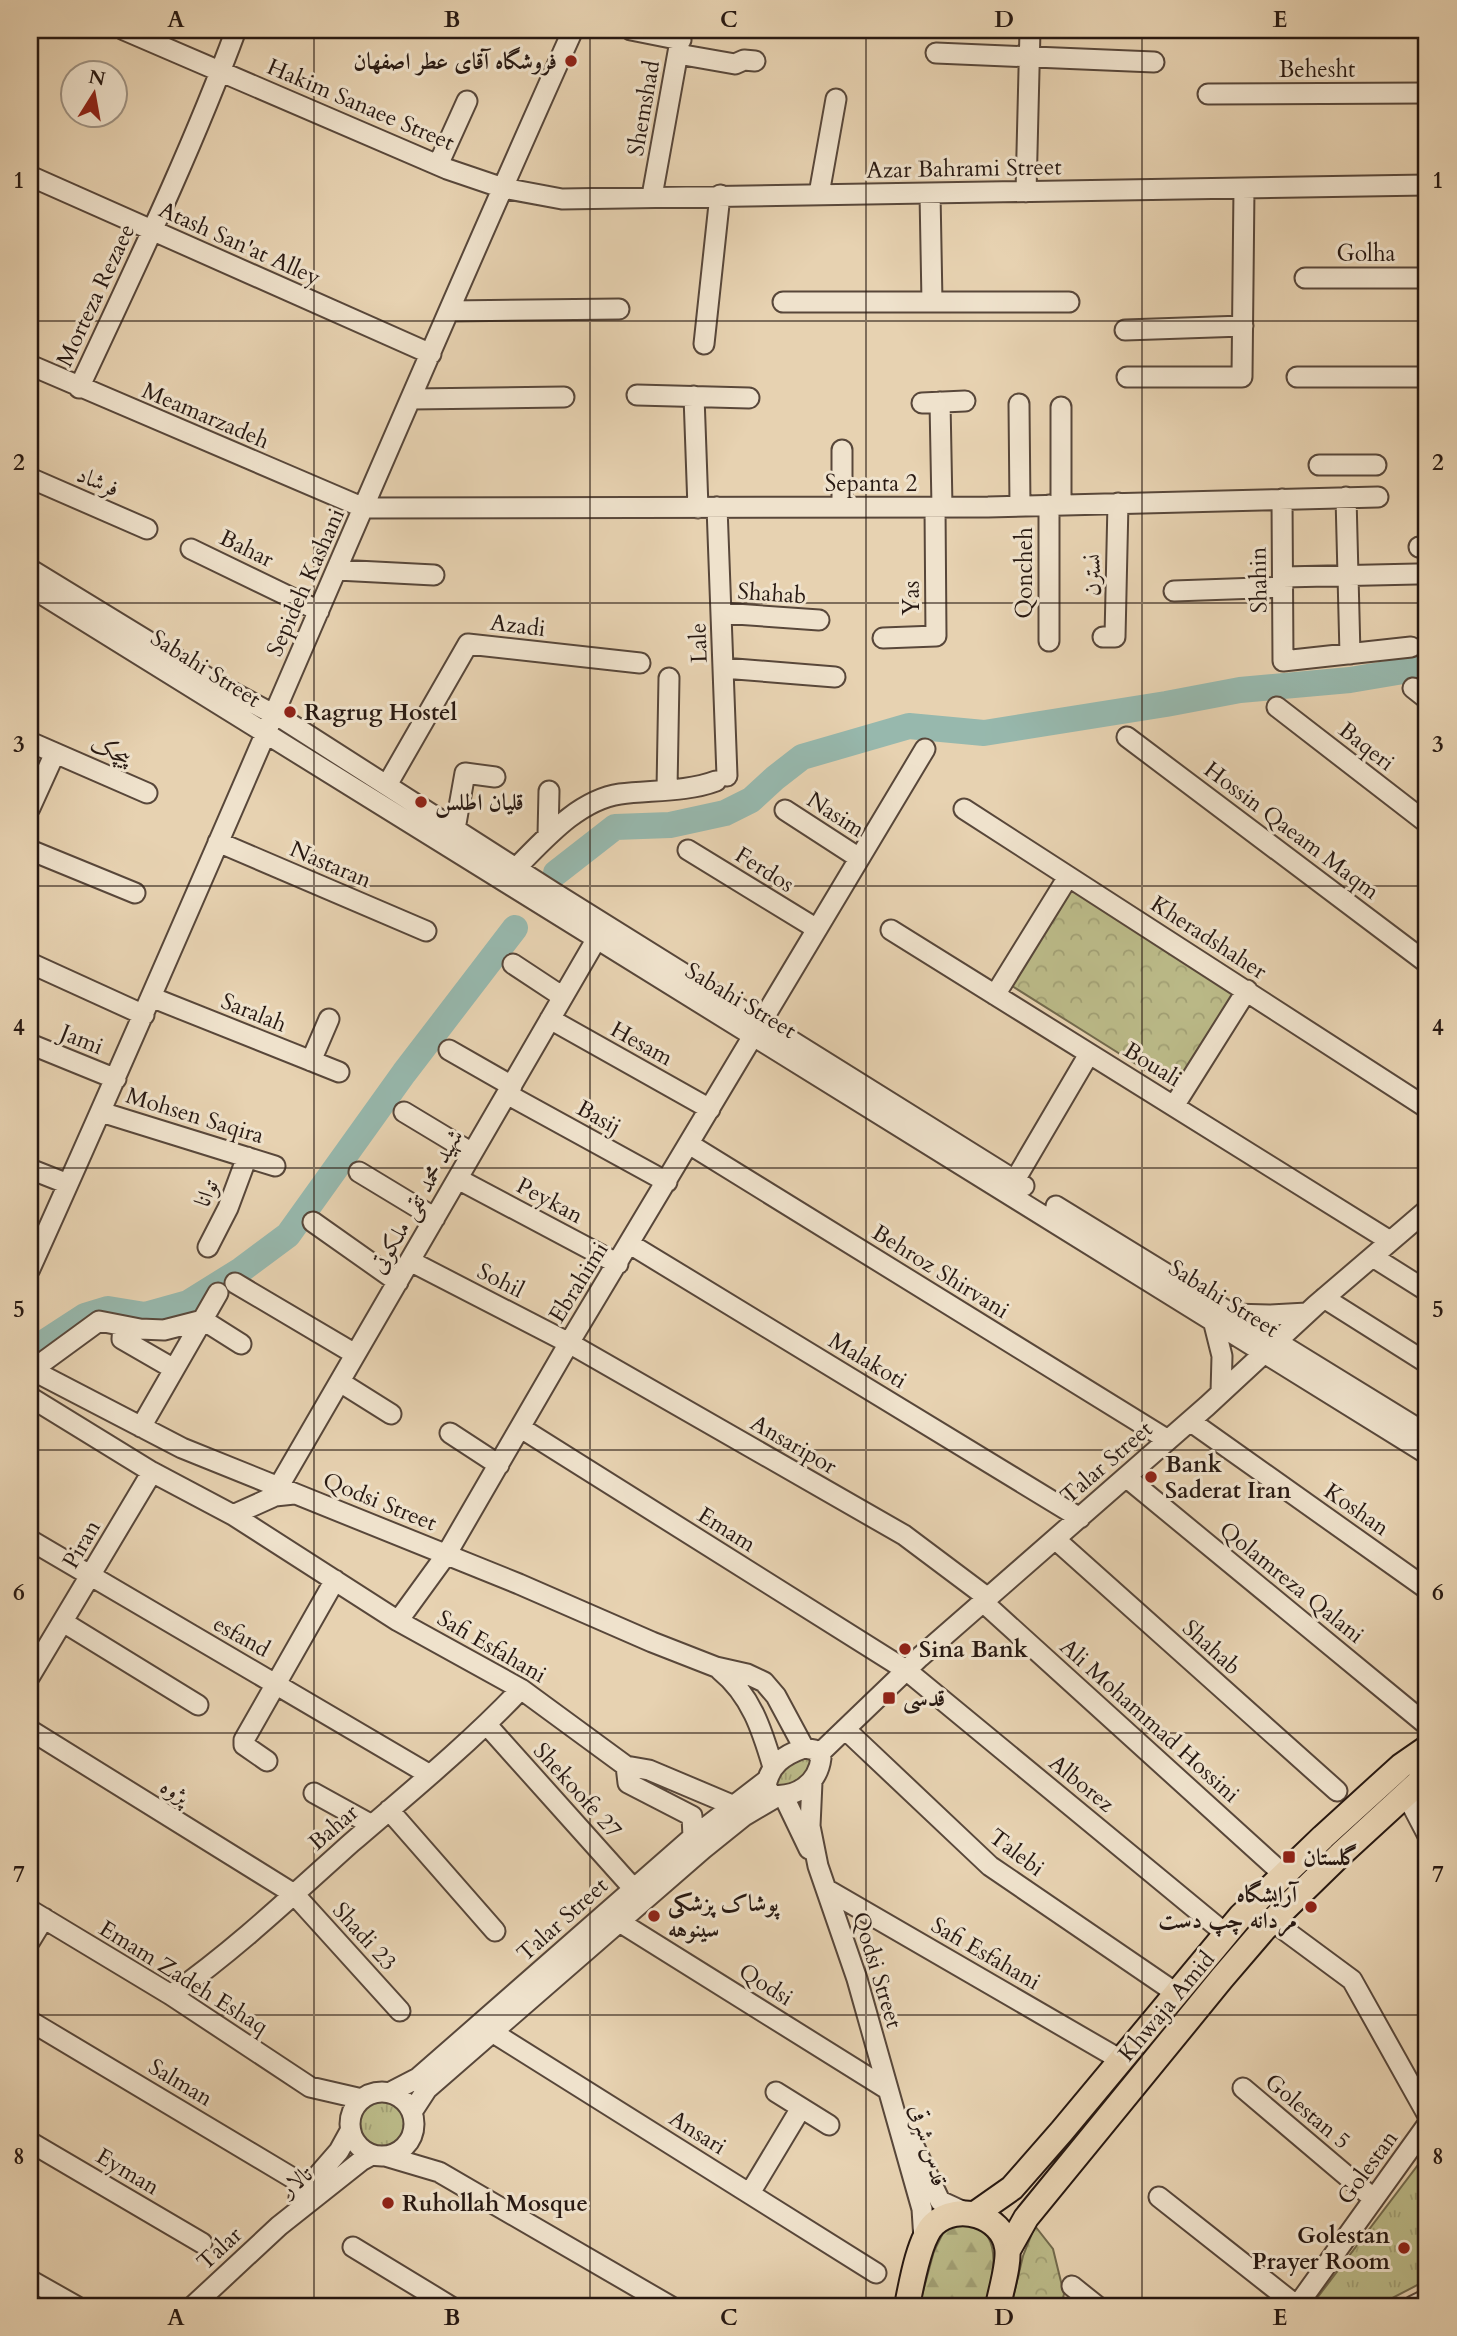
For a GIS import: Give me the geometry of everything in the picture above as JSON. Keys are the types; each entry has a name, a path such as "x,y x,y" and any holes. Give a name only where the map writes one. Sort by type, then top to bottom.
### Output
{"main road":[{"name":"Khwaja Amid","path":"1008,2250 1018,2230 1033,2210 1222,1978 1264,1929 1413,1780 1427,1748"},
{"name":"Khwaja Amid","path":"924,2240 934,2224 969,2213 1012,2188 1226,1934 1283,1874 1413,1780"},
{"path":"1012,2188 1013,2203 1017,2208 1033,2210"},
{"path":"969,2213 992,2222 1005,2236 1008,2250 998,2306"},
{"path":"907,2306 924,2240"}],"street":[{"name":"Hakim Sanaee Street","path":"124,30 438,165 503,188"},
{"name":"Morteza Rezaee","path":"79,388 152,232 236,30"},
{"name":"Sepideh Kashani","path":"32,1260 116,1079 573,30"},
{"path":"631,30 680,41 735,64 744,60 755,61"},
{"path":"1026,192 1030,30"},
{"name":"Shemshad","path":"652,196 680,41"},
{"path":"936,53 1154,62"},
{"name":"Behesht","path":"1208,94 1427,93"},
{"path":"819,194 836,99"},
{"path":"438,165 467,101"},
{"name":"Atash San'at Alley","path":"30,176 432,354"},
{"name":"Azar Bahrami Street","path":"503,188 562,199 1427,185"},
{"path":"1127,377 1242,377 1244,188"},
{"path":"930,193 932,302"},
{"path":"704,344 720,195"},
{"name":"Golha","path":"1305,278 1427,278"},
{"path":"783,302 1069,302"},
{"path":"450,311 619,309"},
{"path":"1125,330 1243,326"},
{"name":"Meamarzadeh","path":"30,365 364,508"},
{"path":"1297,377 1427,377"},
{"path":"636,395 749,398"},
{"name":"Lale","path":"667,789 722,778 721,614 694,396"},
{"path":"412,399 564,397"},
{"path":"938,507 931,402 965,401"},
{"path":"1019,404 1020,506"},
{"name":"Qoncheh","path":"1049,641 1061,407"},
{"path":"842,450 842,507"},
{"path":"1319,465 1376,465"},
{"path":"1352,465 1348,576 1350,654 1411,647"},
{"name":"فرشاد","path":"30,478 146,528"},
{"name":"Sepanta 2","path":"364,508 938,507 1378,497"},
{"name":"Shahin","path":"1282,499 1283,661 1350,654"},
{"name":"نسترن","path":"1103,636 1115,636 1118,503"},
{"name":"Yas","path":"883,638 936,636 938,507"},
{"name":"Bahar","path":"191,548 319,611"},
{"name":"Sabahi Street","path":"30,569 387,785 757,1029 1222,1317 1427,1434"},
{"path":"337,570 434,575"},
{"path":"1174,591 1348,576 1417,574"},
{"name":"Sabahi Street","path":"30,587 215,705 265,733 596,940 757,1029 1014,1180 1222,1317"},
{"name":"Shahab","path":"721,614 819,620"},
{"name":"Azadi","path":"387,785 468,644 640,663"},
{"path":"723,668 835,677"},
{"path":"516,868 548,835 588,806 616,794 667,789 669,678"},
{"name":"Baqeri","path":"1277,707 1427,823"},
{"name":"Hossin Qaeam Maqm","path":"1127,737 1427,963"},
{"name":"پیچک","path":"30,742 147,793"},
{"name":"Ebrahimi","path":"398,1620 446,1555 569,1343 925,749"},
{"path":"30,808 55,753"},
{"path":"455,829 465,773 495,777"},
{"path":"548,835 549,792"},
{"name":"Kheradshaher","path":"964,809 1427,1108"},
{"name":"Nasim","path":"785,810 859,858"},
{"name":"Nastaran","path":"218,842 426,931"},
{"path":"30,850 135,893"},
{"name":"Ferdos","path":"688,850 817,929"},
{"path":"995,995 1068,877"},
{"name":"Bouali","path":"891,930 1390,1241"},
{"name":"شهید محمد تقی ملکوتی","path":"288,1490 355,1354 596,940"},
{"name":"Saralah","path":"30,963 339,1072"},
{"path":"513,964 564,996"},
{"path":"1174,1106 1247,990"},
{"path":"311,1061 329,1019"},
{"name":"Hesam","path":"550,1019 710,1109"},
{"name":"Jami","path":"30,1044 116,1079"},
{"name":"Basij","path":"449,1049 509,1090 667,1182"},
{"path":"1014,1180 1089,1054"},
{"name":"Mohsen Saqira","path":"101,1112 275,1166"},
{"path":"404,1112 472,1153"},
{"name":"Behroz Shirvani","path":"689,1144 1168,1440"},
{"name":"توانا","path":"208,1247 228,1208 247,1157"},
{"path":"30,1168 68,1184"},
{"path":"359,1172 435,1218"},
{"name":"Peykan","path":"458,1179 618,1264"},
{"name":"Talar Street","path":"412,2112 427,2089 618,1921 744,1816 776,1785 790,1753 811,1751 845,1729 906,1671 1190,1421 1307,1312 1427,1210"},
{"path":"313,1222 398,1282"},
{"name":"Malakoti","path":"630,1244 1080,1517"},
{"path":"1373,1256 1427,1291"},
{"name":"Sohil","path":"410,1261 569,1343"},
{"path":"141,1427 203,1320 227,1288 355,1354"},
{"path":"1324,1298 1427,1363"},
{"path":"1221,1392 1222,1317 1307,1312"},
{"path":"31,1370 99,1321 164,1330 203,1320 241,1344"},
{"path":"123,1326 122,1339 174,1369"},
{"name":"Ansaripor","path":"569,1343 904,1535 986,1600"},
{"name":"Sabahi Street","path":"1271,1347 1427,1454"},
{"name":"Qodsi Street","path":"31,1370 182,1448 596,1619 716,1667 747,1674 764,1682 811,1751 821,1758 820,1769 812,1782 810,1826 818,1866 857,1979 887,2089"},
{"path":"340,1382 391,1414"},
{"path":"30,1397 152,1472 233,1515 288,1490"},
{"name":"Koshan","path":"1190,1421 1427,1589"},
{"name":"Emam","path":"521,1428 906,1671"},
{"path":"450,1433 499,1465"},
{"name":"Piran","path":"30,1676 152,1472"},
{"name":"Qolamreza Qalani","path":"1126,1477 1427,1725"},
{"name":"Safi Esfahani","path":"233,1515 398,1620 521,1689 626,1766 649,1770 733,1805"},
{"name":"Shahab","path":"1055,1539 1337,1791"},
{"name":"esfand","path":"30,1540 430,1775"},
{"path":"267,1762 244,1745 244,1740 335,1580"},
{"name":"Ali Mohammad Hossini","path":"986,1600 1283,1874"},
{"path":"63,1622 198,1705"},
{"name":"Qodsi Street","path":"716,1667 735,1682 751,1706 776,1785 818,1866"},
{"name":"Alborez","path":"906,1671 1226,1934"},
{"name":"Bahar","path":"171,1995 198,1976 294,1894 487,1725 521,1689"},
{"name":"Shekoofe 27","path":"487,1725 633,1888"},
{"name":"Talebi","path":"845,1729 989,1866 1176,1993"},
{"name":"پژوه","path":"30,1730 294,1894"},
{"path":"626,1766 628,1783 692,1816 693,1837"},
{"path":"1413,1780 1427,1834"},
{"path":"776,1785 799,1792 812,1782"},
{"name":"Talar Street","path":"389,2093 418,2078 633,1888 733,1805 776,1785"},
{"path":"314,1793 372,1825"},
{"path":"389,1810 495,1931"},
{"name":"Safi Esfahani","path":"826,1889 1121,2060"},
{"name":"Shadi 23","path":"294,1894 400,2011"},
{"path":"30,1941 37,1914"},
{"name":"Emam Zadeh Eshaq","path":"37,1914 171,1995 310,2087 350,2124"},
{"name":"Qodsi","path":"618,1921 887,2089"},
{"path":"1283,1928 1352,1980 1427,2114"},
{"name":"Salman","path":"30,2021 306,2186"},
{"name":"Ansari","path":"492,2032 876,2273"},
{"path":"310,2087 362,2099"},
{"name":"Golestan 5","path":"1243,2088 1374,2199"},
{"name":"قدس شرقی","path":"887,2089 940,2201 969,2213"},
{"name":"قدس شرقی","path":"887,2089 922,2209 924,2240"},
{"path":"776,2092 828,2125"},
{"path":"379,2156 396,2153 405,2147 414,2125 412,2112 406,2103 389,2093 372,2093 355,2106 350,2124 354,2140 361,2149 379,2156 439,2172 670,2306"},
{"path":"750,2193 801,2108"},
{"name":"تالار","path":"279,2226 306,2186 338,2151 350,2124"},
{"name":"Golestan","path":"1297,2306 1427,2125"},
{"path":"412,2135 439,2172"},
{"name":"Eyman","path":"30,2142 202,2243"},
{"name":"تالار","path":"279,2226 361,2161 379,2156"},
{"path":"1159,2197 1297,2306"},
{"name":"Talar","path":"205,2303 279,2226"},
{"path":"353,2247 450,2306"},
{"path":"30,2280 76,2306"},
{"path":"1072,2286 1097,2306"},
{"path":"1413,2306 1427,2299"}],"green space":[{"path":"1070,889 1236,995 1174,1088 1012,986"},
{"path":"809,1755 815,1766 804,1780 779,1788 773,1780 785,1765"},
{"path":"383,2098 402,2105 409,2124 402,2143 383,2150 364,2143 357,2124 364,2105"},
{"path":"1427,2153 1427,2280 1377,2306 1311,2306"},
{"path":"958,2224 974,2226 990,2240 993,2262 985,2306 919,2306 934,2251 944,2231"},
{"path":"1035,2226 1053,2249 1064,2294 1061,2306 1011,2306 1023,2256"}],"waterway":[{"path":"556,873 615,827 670,825 725,813 751,800 802,757 909,726 984,733 1240,690 1350,680 1427,667"},
{"path":"45,1342 85,1316 108,1309 145,1315 188,1303 241,1270 288,1235 404,1073 515,928"}],"place":[{"name":"فروشگاه آقای عطر اصفهان","path":"571,61"},
{"name":"Ragrug Hostel","path":"290,712"},
{"name":"قلیان اطلس","path":"421,802"},
{"name":"Bank Saderat Iran","path":"1151,1477"},
{"name":"Sina Bank","path":"905,1649"},
{"name":"قدسی","path":"889,1698"},
{"name":"گلستان","path":"1289,1857"},
{"name":"آرایشگاه مردانه چپ دست","path":"1311,1907"},
{"name":"پوشاک پزشکی سینوهه","path":"654,1916"},
{"name":"Ruhollah Mosque","path":"388,2203"},
{"name":"Golestan Prayer Room","path":"1404,2248"}]}
